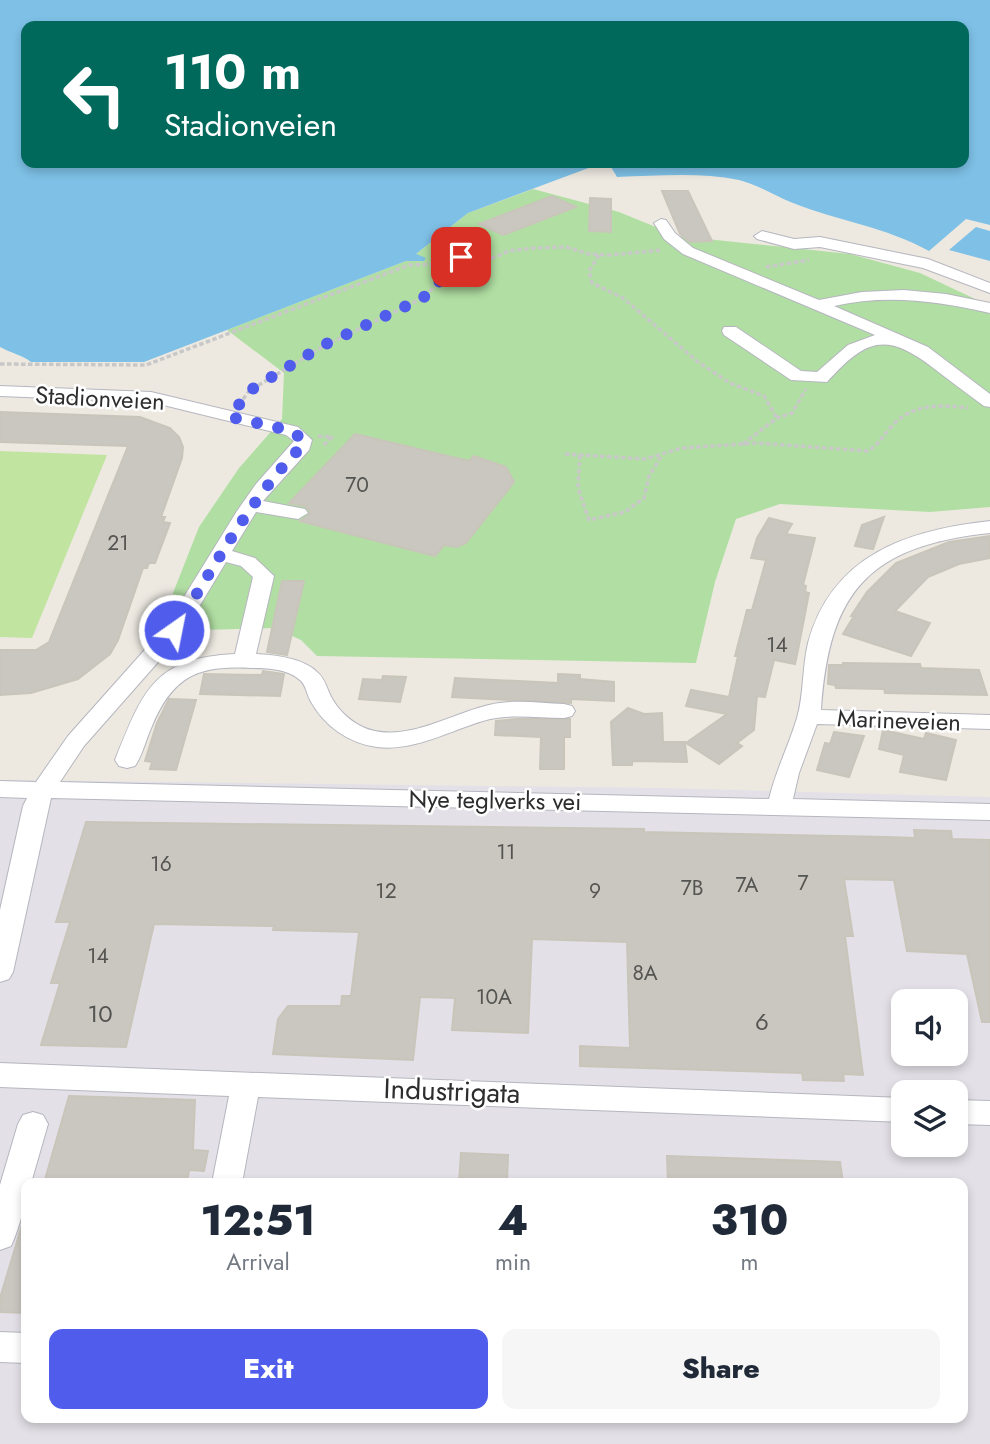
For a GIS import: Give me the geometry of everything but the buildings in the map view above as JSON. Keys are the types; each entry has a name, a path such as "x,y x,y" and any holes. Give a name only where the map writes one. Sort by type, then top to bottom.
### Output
{"street":[{"path":"661,223 669,236 680,246 922,351 982,406"},
{"path":"762,236 793,244 820,242 928,264 948,274 990,288"},
{"path":"818,305 864,296 909,293 990,309"},
{"path":"730,331 797,376 821,378 849,350 870,341 896,338"},
{"name":"Stadionveien","path":"0,391 151,397 292,431 303,440 302,446 251,505 174,630 90,723 43,790 35,806 0,972"},
{"path":"251,505 298,513"},
{"name":"Marineveien","path":"779,808 787,772 809,716 813,667 825,622 834,603 866,567 889,554 939,534 990,527"},
{"path":"220,554 248,562 264,576 244,661"},
{"path":"128,760 161,689 173,676 203,664 244,661 277,663 296,668 311,678 323,703 343,727 365,737 384,740 411,736 491,711 564,711"},
{"name":"Marineveien","path":"809,716 834,719 990,722"},
{"name":"Nye teglverks vei","path":"0,789 990,812"},
{"name":"Industrigata","path":"0,1075 891,1110"},
{"path":"228,1178 246,1084"},
{"path":"968,1112 990,1113"},
{"path":"0,1236 9,1173 33,1124"},
{"path":"0,1346 21,1348"}],"path":[{"path":"0,364 146,365 409,265 445,264 461,257 480,260 508,251 534,248 566,247 599,255 629,255 680,246"},
{"path":"743,275 783,262 799,263 813,259 837,246"},
{"path":"599,255 589,271 592,283 606,292 624,298 630,306 698,362 730,383 764,396 777,418"},
{"path":"230,417 249,391 322,346 423,298 440,281 445,264"},
{"path":"743,444 777,418 792,413 805,389 821,378"},
{"path":"565,454 645,458 682,448 743,444 868,451 878,446 893,425 916,407 982,406"},
{"path":"580,455 575,477 580,500 589,520 625,512 644,498 649,477 662,454"}],"shaded area":[{"path":"0,780 664,788 990,797 990,1444 0,1444"}],"green space":[{"path":"533,189 619,212 678,236 850,254 920,273 990,306 990,507 930,512 780,504 736,519 715,582 696,663 317,656 301,640 275,628 168,631 173,593 199,527 239,468 282,419 284,373 227,330 406,261 424,261 415,255 468,213"},
{"path":"0,451 107,455 32,638 0,637"}],"water":[{"path":"0,0 990,0 990,225 966,219 929,251 879,230 793,203 739,180 693,175 617,177 612,168 969,168 969,21 21,21 21,168 589,168 468,213 416,254 426,258 424,261 406,261 144,362 31,362 0,347"},
{"path":"976,227 990,231 990,261 949,250"}],"route":[{"path":"174,630 244,515 263,488 302,446 303,440 292,431 230,417 249,391 322,346 423,298 440,281 445,264 461,257"}]}
